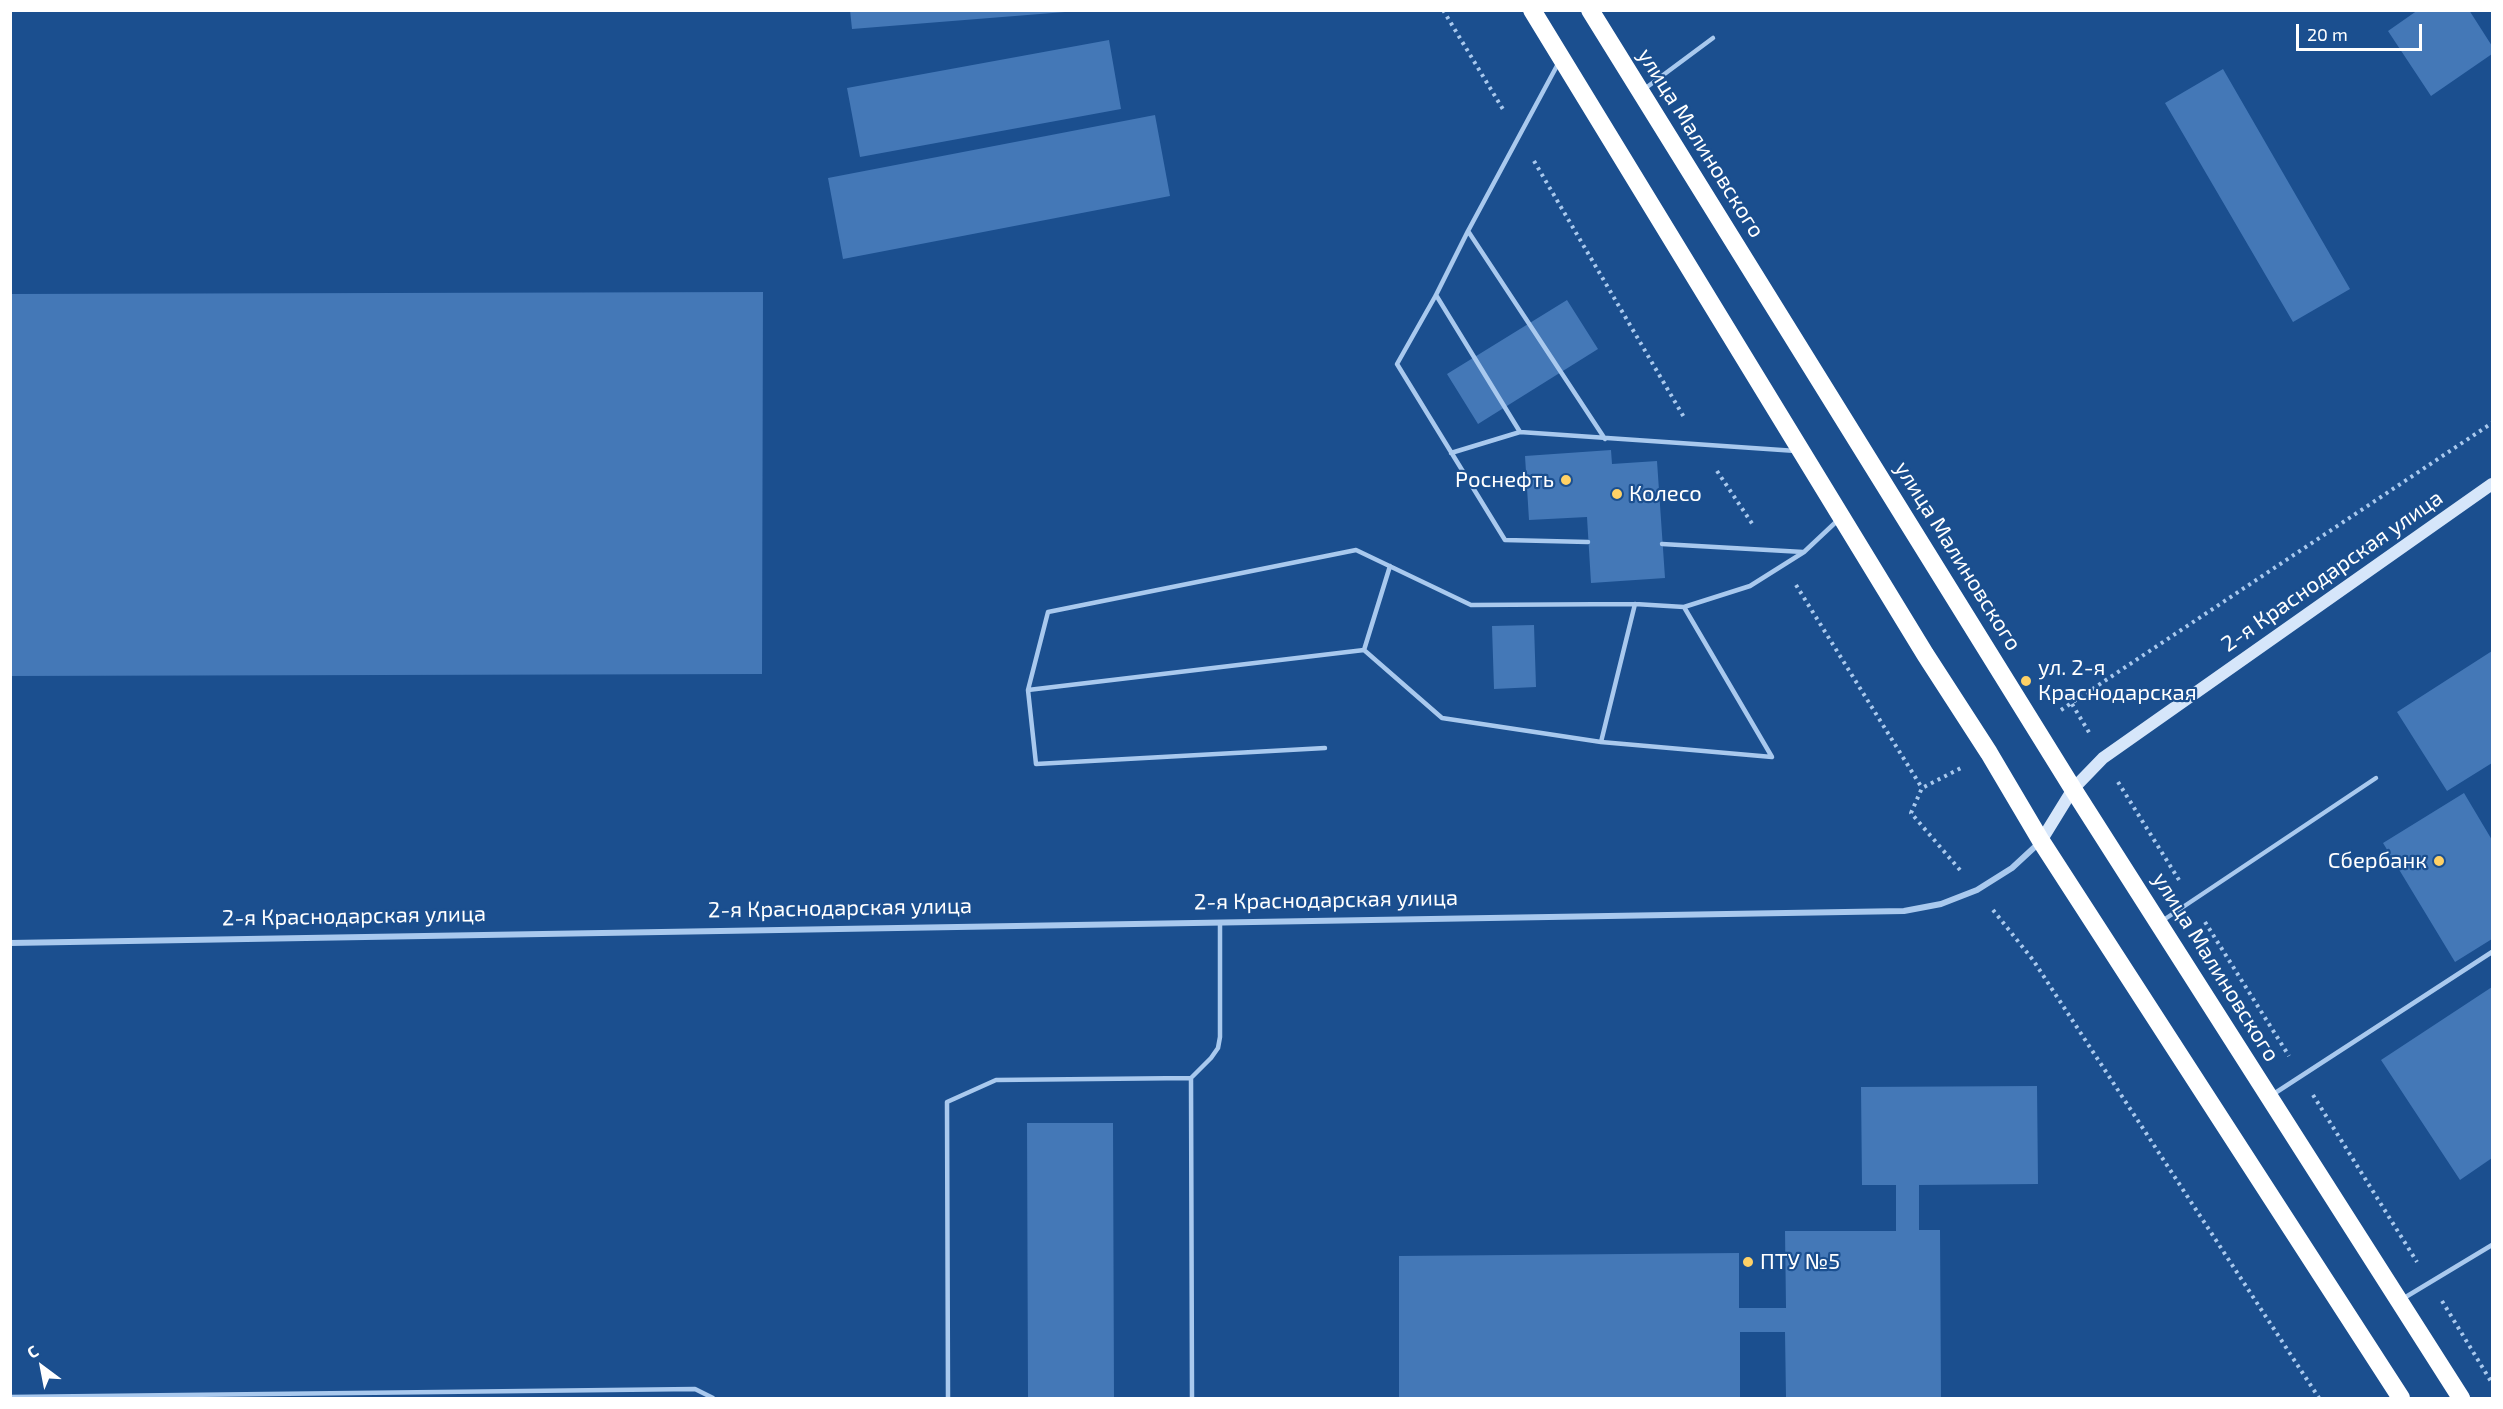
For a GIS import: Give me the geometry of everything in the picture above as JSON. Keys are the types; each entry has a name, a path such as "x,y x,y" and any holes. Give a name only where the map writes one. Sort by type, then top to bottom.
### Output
{"highway":[{"path":"1532,10 2041,841 2401,1398"},
{"name":"улица Малиновского","path":"1590,10 2035,724 2073,789 2461,1398"}],"street":[{"name":"2-я Краснодарская улица","path":"10,944 1904,911 1941,904 1977,890 2012,868 2041,841 2073,789 2103,758 2493,484"}],"lane":[{"path":"1640,92 1713,38"},
{"path":"1561,58 1397,364 1505,540 1588,542"},
{"path":"1468,231 1605,440"},
{"path":"1436,295 1520,432"},
{"path":"1451,453 1520,432 1605,440 1801,452"},
{"path":"1325,748 1036,764 1028,690 1048,612 1356,550 1471,605 1635,604 1684,607 1750,585 1804,552 1841,517"},
{"path":"1662,544 1804,552"},
{"path":"1364,650 1390,566"},
{"path":"1600,741 1635,604"},
{"path":"1028,690 1364,650 1442,718 1600,741 1772,757 1684,607"},
{"path":"2159,923 2376,778"},
{"path":"948,1398 947,1102 996,1080 1191,1078 1218,1048 1220,1037 1220,923"},
{"path":"2270,1097 2493,952"},
{"path":"1191,1078 1192,1398"},
{"path":"2399,1301 2493,1245"},
{"path":"10,1397 695,1389 713,1398"}],"path":[{"path":"1443,10 1700,445 1770,550"},
{"path":"2072,704 2493,423"},
{"path":"1783,565 1922,788 1911,813"},
{"path":"2033,960 2319,1398"}],"building":[{"path":"850,10 1065,10 1065,12 852,29"},
{"path":"2418,10 2469,10 2492,46 2492,54 2431,96 2388,31"},
{"path":"1109,40 1121,109 860,157 847,88"},
{"path":"2223,69 2350,289 2293,322 2165,103"},
{"path":"1155,115 1170,196 843,259 828,178"},
{"path":"763,292 762,674 10,676 10,294"},
{"path":"1567,300 1598,349 1478,424 1447,374"},
{"path":"1611,450 1612,464 1657,461 1665,578 1591,583 1587,517 1529,520 1525,456"},
{"path":"1534,625 1536,687 1494,689 1492,626"},
{"path":"2492,651 2492,763 2447,791 2397,712"},
{"path":"2464,793 2492,840 2492,939 2455,962 2383,843"},
{"path":"2492,987 2492,1158 2460,1180 2381,1060"},
{"path":"2037,1086 2038,1184 1919,1185 1919,1230 1940,1230 1941,1398 1786,1398 1785,1332 1740,1332 1740,1398 1399,1398 1399,1256 1739,1253 1739,1308 1786,1308 1785,1231 1896,1231 1896,1185 1862,1185 1861,1087"},
{"path":"1027,1123 1113,1123 1114,1398 1028,1398"}],"place":[{"name":"Роснефть","path":"1566,480"},
{"name":"Колесо","path":"1617,494"},
{"name":"ул. 2-я Краснодарская","path":"2026,681"},
{"name":"Сбербанк","path":"2439,861"},
{"name":"ПТУ №5","path":"1748,1262"}]}
